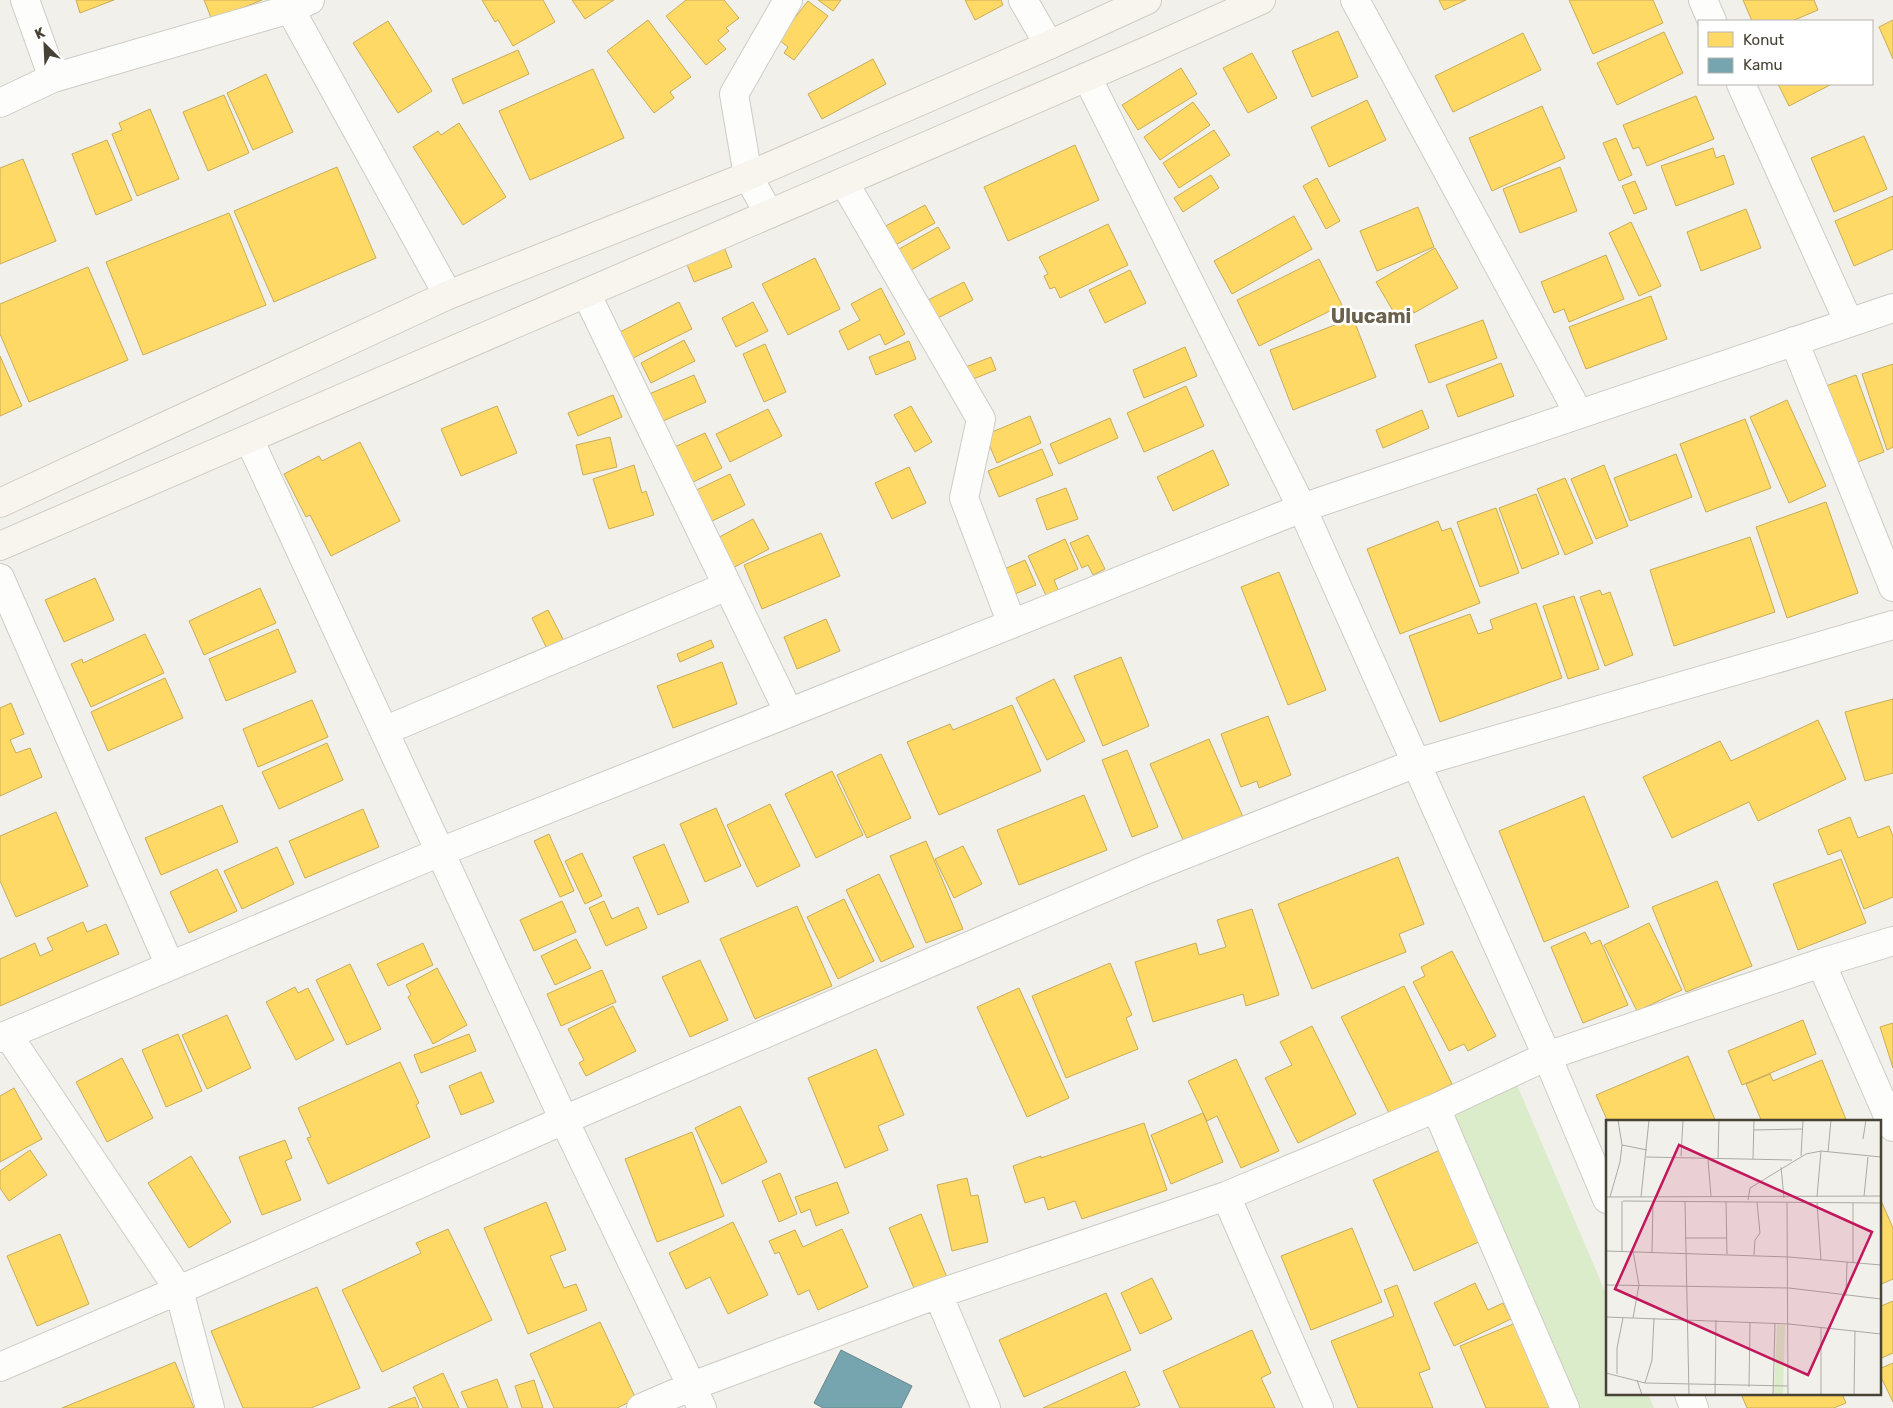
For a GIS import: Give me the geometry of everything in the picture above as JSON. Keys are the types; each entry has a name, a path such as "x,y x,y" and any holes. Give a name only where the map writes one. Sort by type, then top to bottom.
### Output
{"street":[{"path":"25,0 54,78"},
{"path":"769,214 748,176 734,94 788,0"},
{"path":"1023,0 1048,45"},
{"path":"0,503 448,295 748,176 1147,0"},
{"path":"0,546 1087,77 1261,0"},
{"path":"1355,0 1579,414"},
{"path":"1703,0 1712,20"},
{"path":"0,103 54,78 300,5 448,295"},
{"path":"1087,77 1302,508 1547,1056 1606,1196"},
{"path":"1741,85 1849,323"},
{"path":"844,182 981,419 964,498 1012,624"},
{"path":"586,293 789,714"},
{"path":"210,1408 179,1290 4,1036 440,852 1302,508 1893,308"},
{"path":"1794,341 1893,587"},
{"path":"249,439 564,1120 697,1397"},
{"path":"0,578 170,966"},
{"path":"384,731 727,586"},
{"path":"0,1367 564,1120 1148,869 1416,763 1893,625"},
{"path":"641,1408 697,1397 938,1294 1226,1196 1436,1108 1547,1056 1821,963 1893,941"},
{"path":"1821,963 1893,1127"},
{"path":"1436,1108 1565,1408"},
{"path":"1226,1196 1319,1408"},
{"path":"938,1294 986,1408"},
{"path":"1690,1396 1694,1408"}],"green space":[{"path":"1517,1085 1606,1294 1606,1396 1649,1396 1654,1408 1578,1408 1454,1114"}],"building: Konut":[{"path":"76,0 114,0 80,13"},
{"path":"204,0 262,0 212,20"},
{"path":"482,0 543,0 555,22 513,46 498,20 495,22"},
{"path":"572,0 614,0 585,19"},
{"path":"686,0 724,0 739,18 726,28 729,31 718,40 726,49 706,65 666,16"},
{"path":"818,0 841,0 833,11"},
{"path":"965,0 1001,0 1003,5 975,20"},
{"path":"1439,0 1466,0 1444,10"},
{"path":"1569,0 1653,0 1663,23 1593,54"},
{"path":"1743,0 1814,0 1818,10 1794,20 1752,20"},
{"path":"808,1 828,16 794,60 784,53 788,47 778,39"},
{"path":"648,20 691,77 670,92 674,98 654,113 607,51"},
{"path":"1893,20 1893,59 1879,27"},
{"path":"388,21 432,91 398,113 353,43"},
{"path":"1338,31 1358,77 1312,97 1292,51"},
{"path":"1664,32 1683,73 1617,105 1597,63"},
{"path":"1523,33 1541,70 1453,112 1435,76"},
{"path":"518,50 529,74 463,104 452,79"},
{"path":"1252,53 1277,98 1248,113 1223,68"},
{"path":"873,59 886,84 822,119 808,94"},
{"path":"1181,68 1197,94 1138,130 1122,105"},
{"path":"593,69 624,138 530,180 499,111"},
{"path":"266,74 293,132 253,150 227,93"},
{"path":"1778,85 1830,85 1789,106"},
{"path":"224,95 249,153 208,171 183,112"},
{"path":"1696,96 1714,139 1647,166 1639,147 1633,149 1623,125"},
{"path":"1367,100 1386,140 1329,167 1311,127"},
{"path":"1193,102 1210,125 1160,160 1144,137"},
{"path":"1542,106 1565,158 1492,191 1469,138"},
{"path":"150,109 179,179 137,196 112,134 122,130 119,123"},
{"path":"459,123 506,197 463,225 413,147 438,131 441,135"},
{"path":"1214,130 1230,155 1179,188 1163,163"},
{"path":"1864,136 1887,189 1834,212 1811,158"},
{"path":"1616,138 1632,175 1619,181 1603,143"},
{"path":"107,140 132,200 96,215 72,154"},
{"path":"1075,145 1099,200 1008,241 984,187"},
{"path":"1713,148 1716,158 1724,155 1734,184 1676,206 1661,166"},
{"path":"23,159 56,241 0,264 0,168"},
{"path":"337,167 376,258 274,302 234,211"},
{"path":"1560,167 1577,211 1520,233 1503,189"},
{"path":"1211,175 1219,188 1183,212 1174,198"},
{"path":"1317,178 1340,221 1326,229 1303,186"},
{"path":"1635,181 1647,209 1634,214 1622,186"},
{"path":"1893,196 1893,249 1854,266 1835,221"},
{"path":"925,205 935,223 890,248 880,229"},
{"path":"1418,207 1434,247 1377,271 1360,231"},
{"path":"1746,209 1761,248 1701,271 1687,232"},
{"path":"229,213 266,305 143,355 106,262"},
{"path":"1294,216 1312,249 1232,294 1214,261"},
{"path":"1631,222 1661,286 1639,296 1609,233"},
{"path":"1108,224 1128,265 1060,298 1055,287 1050,289 1044,276 1048,274 1039,257"},
{"path":"938,227 950,248 904,274 892,253"},
{"path":"720,237 732,267 694,282 682,252"},
{"path":"1435,248 1458,288 1414,313 1411,307 1396,316 1376,282"},
{"path":"1606,255 1624,299 1569,322 1564,309 1554,313 1541,282"},
{"path":"815,258 840,309 788,335 762,284"},
{"path":"1319,259 1342,305 1259,346 1237,300"},
{"path":"88,267 128,360 29,402 0,334 0,304"},
{"path":"1130,270 1146,303 1105,323 1089,290"},
{"path":"964,282 973,300 930,322 920,304"},
{"path":"881,288 905,334 885,345 880,334 848,350 839,331 860,320 851,304"},
{"path":"1651,296 1667,339 1586,369 1569,327"},
{"path":"679,302 692,329 625,362 612,336"},
{"path":"753,302 768,331 736,347 722,318"},
{"path":"1353,318 1376,377 1293,410 1270,350"},
{"path":"1483,320 1497,358 1429,383 1415,345"},
{"path":"684,340 695,361 651,383 641,363"},
{"path":"909,341 916,359 876,375 869,357"},
{"path":"765,344 786,392 764,402 743,354"},
{"path":"1185,347 1197,376 1144,398 1133,370"},
{"path":"0,356 22,406 0,416"},
{"path":"991,357 996,370 963,383 958,370"},
{"path":"1501,363 1514,396 1458,417 1446,385"},
{"path":"1893,364 1893,447 1887,450 1862,374"},
{"path":"694,375 706,402 654,425 642,397"},
{"path":"1856,375 1884,452 1855,463 1826,386"},
{"path":"1186,386 1204,426 1144,452 1127,413"},
{"path":"613,395 622,417 578,436 568,413"},
{"path":"1787,400 1826,486 1789,503 1750,417"},
{"path":"497,406 517,453 461,476 441,429"},
{"path":"911,406 932,442 915,452 894,415"},
{"path":"768,409 782,436 730,462 716,434"},
{"path":"1422,410 1429,428 1383,448 1376,430"},
{"path":"1030,416 1041,443 997,463 985,435"},
{"path":"1110,418 1118,438 1059,464 1050,444"},
{"path":"1745,419 1771,488 1706,512 1680,444"},
{"path":"705,433 722,468 685,486 668,450"},
{"path":"610,437 617,467 583,475 576,445"},
{"path":"360,442 400,521 331,556 310,515 306,517 284,474 319,456 322,461"},
{"path":"1042,449 1053,475 999,497 988,471"},
{"path":"1213,450 1229,485 1173,511 1157,477"},
{"path":"1676,454 1692,497 1630,521 1614,478"},
{"path":"634,465 642,493 646,491 654,515 609,529 593,479"},
{"path":"1604,465 1628,526 1596,539 1571,479"},
{"path":"909,467 926,503 892,519 875,483"},
{"path":"730,474 745,505 704,525 688,494"},
{"path":"1565,478 1593,543 1565,555 1537,489"},
{"path":"1066,488 1078,519 1047,530 1036,499"},
{"path":"1536,494 1559,554 1522,569 1499,508"},
{"path":"1826,502 1858,593 1787,618 1756,527"},
{"path":"1496,508 1519,573 1480,587 1457,522"},
{"path":"753,519 769,549 727,571 712,541"},
{"path":"1438,521 1442,531 1451,528 1480,603 1400,634 1367,549"},
{"path":"821,533 840,576 762,609 744,565"},
{"path":"1088,535 1105,569 1093,575 1088,565 1082,568 1070,543"},
{"path":"1750,537 1775,612 1674,646 1650,570"},
{"path":"1065,539 1078,569 1054,580 1061,597 1049,602 1028,556"},
{"path":"1025,560 1036,585 1006,598 995,573"},
{"path":"1279,572 1326,690 1288,705 1241,587"},
{"path":"95,578 114,620 64,642 45,600"},
{"path":"260,588 276,623 204,655 189,621"},
{"path":"1600,590 1602,595 1610,592 1633,655 1605,666 1580,597"},
{"path":"1574,596 1599,669 1568,679 1543,606"},
{"path":"1536,603 1562,678 1440,722 1409,636 1470,614 1478,634 1493,629 1490,620"},
{"path":"548,610 565,643 548,651 532,618"},
{"path":"826,619 840,651 797,669 784,637"},
{"path":"278,629 296,672 226,701 209,659"},
{"path":"145,634 164,673 91,707 71,664 82,659 83,663"},
{"path":"711,640 714,647 680,662 677,654"},
{"path":"1121,657 1149,726 1103,746 1074,676"},
{"path":"722,662 737,704 673,728 657,686"},
{"path":"165,678 183,718 108,751 91,712"},
{"path":"1054,679 1085,741 1047,760 1016,698"},
{"path":"1893,699 1893,773 1865,781 1845,712"},
{"path":"312,700 328,737 258,767 243,729"},
{"path":"11,703 24,734 10,740 16,753 30,748 42,777 0,796 0,708"},
{"path":"1012,705 1041,771 939,815 907,742 950,724 953,730"},
{"path":"1268,716 1291,775 1259,788 1257,781 1241,787 1221,734"},
{"path":"1818,720 1846,779 1758,821 1749,802 1672,838 1643,777 1720,741 1731,761"},
{"path":"1209,739 1246,824 1187,849 1150,764"},
{"path":"327,743 343,780 279,809 262,772"},
{"path":"1127,750 1158,827 1132,837 1102,760"},
{"path":"881,754 911,818 867,838 837,775"},
{"path":"832,771 863,835 816,858 785,794"},
{"path":"1084,795 1107,850 1019,885 997,830"},
{"path":"1584,796 1629,907 1544,942 1499,831"},
{"path":"770,804 800,866 757,887 727,825"},
{"path":"222,805 238,842 161,875 145,838"},
{"path":"716,808 741,866 705,882 680,824"},
{"path":"363,809 379,847 305,878 289,841"},
{"path":"56,812 88,886 16,917 0,881 0,836"},
{"path":"1850,817 1858,838 1889,826 1893,836 1893,897 1864,909 1841,850 1828,855 1818,830"},
{"path":"549,834 574,891 560,897 534,841"},
{"path":"926,841 963,929 926,943 890,856"},
{"path":"664,844 689,902 658,915 633,857"},
{"path":"963,846 982,884 954,898 935,859"},
{"path":"277,847 294,884 242,909 224,871"},
{"path":"582,853 602,896 585,904 565,861"},
{"path":"1398,857 1424,924 1399,934 1406,952 1312,989 1278,904"},
{"path":"1841,859 1866,923 1798,950 1773,884"},
{"path":"217,869 237,911 189,933 170,892"},
{"path":"879,874 914,947 881,962 846,890"},
{"path":"1717,881 1752,966 1686,992 1652,907"},
{"path":"844,899 874,961 838,979 807,917"},
{"path":"562,901 576,932 534,951 520,920"},
{"path":"604,901 612,919 638,907 647,928 606,946 589,908"},
{"path":"797,906 832,986 755,1019 720,939"},
{"path":"1252,909 1279,995 1246,1006 1243,994 1153,1022 1135,962 1196,943 1199,955 1226,947 1217,920"},
{"path":"83,922 87,932 106,924 119,954 0,1006 0,959 35,943 40,956 53,950 47,938"},
{"path":"1649,923 1682,990 1637,1011 1604,945"},
{"path":"1585,932 1591,944 1600,940 1628,1005 1583,1023 1551,947"},
{"path":"576,939 591,968 555,985 541,956"},
{"path":"423,943 433,965 388,986 377,964"},
{"path":"1452,951 1496,1036 1468,1051 1464,1044 1449,1051 1413,982 1425,976 1421,967"},
{"path":"700,960 728,1020 690,1037 662,977"},
{"path":"1110,963 1132,1015 1126,1018 1138,1049 1066,1078 1032,996"},
{"path":"350,964 381,1029 347,1045 316,980"},
{"path":"437,968 467,1025 433,1044 408,997 411,995 406,985"},
{"path":"602,970 616,1002 561,1026 547,994"},
{"path":"1404,986 1452,1084 1390,1115 1341,1017"},
{"path":"295,987 298,993 308,988 334,1040 296,1060 266,1002"},
{"path":"1019,988 1069,1098 1027,1117 977,1007"},
{"path":"613,1006 636,1051 586,1076 579,1063 584,1060 568,1029"},
{"path":"227,1015 251,1068 207,1089 182,1035"},
{"path":"1803,1020 1816,1054 1742,1085 1728,1051"},
{"path":"1893,1023 1893,1068 1880,1027"},
{"path":"1312,1026 1356,1114 1298,1143 1265,1078 1292,1065 1280,1042"},
{"path":"178,1034 202,1091 166,1107 142,1050"},
{"path":"469,1034 476,1051 421,1073 414,1055"},
{"path":"876,1049 904,1115 878,1126 888,1150 845,1168 808,1078"},
{"path":"1688,1056 1715,1120 1607,1120 1596,1095"},
{"path":"122,1058 153,1118 107,1142 76,1082"},
{"path":"1236,1059 1279,1151 1241,1168 1217,1116 1207,1121 1188,1081"},
{"path":"1822,1060 1846,1120 1761,1120 1746,1084 1770,1074 1773,1081"},
{"path":"400,1062 419,1103 416,1105 430,1137 328,1184 307,1138 311,1137 298,1108"},
{"path":"481,1072 494,1102 461,1115 449,1086"},
{"path":"14,1088 42,1139 0,1162 0,1096"},
{"path":"740,1106 767,1162 722,1184 695,1128"},
{"path":"1203,1113 1223,1162 1171,1184 1151,1135"},
{"path":"1144,1123 1167,1190 1082,1219 1075,1201 1048,1210 1044,1197 1025,1203 1013,1166"},
{"path":"692,1132 724,1216 657,1242 625,1159"},
{"path":"285,1140 292,1158 285,1161 301,1200 262,1215 239,1157"},
{"path":"30,1150 47,1175 9,1201 0,1188 0,1171"},
{"path":"1440,1150 1481,1241 1414,1271 1373,1180"},
{"path":"191,1156 231,1222 189,1248 148,1183"},
{"path":"780,1173 797,1214 779,1222 762,1181"},
{"path":"967,1178 971,1196 978,1195 988,1242 952,1251 937,1185"},
{"path":"837,1182 849,1213 816,1226 810,1209 801,1213 795,1197"},
{"path":"1880,1198 1893,1228 1893,1279 1880,1285"},
{"path":"546,1202 566,1250 550,1256 564,1288 576,1284 587,1310 528,1334 484,1228"},
{"path":"921,1214 948,1280 916,1293 889,1228"},
{"path":"733,1222 768,1295 728,1314 710,1277 686,1289 669,1253"},
{"path":"1352,1228 1382,1302 1311,1330 1281,1256"},
{"path":"448,1229 492,1320 382,1372 342,1290 421,1253 416,1243"},
{"path":"842,1229 868,1287 818,1310 809,1290 798,1295 779,1252 775,1254 769,1241 795,1230 803,1247"},
{"path":"60,1234 89,1304 37,1326 7,1256"},
{"path":"1152,1278 1172,1319 1140,1334 1121,1293"},
{"path":"1475,1283 1488,1310 1503,1303 1511,1319 1454,1346 1434,1303"},
{"path":"1397,1285 1430,1369 1419,1373 1433,1408 1358,1408 1331,1341 1394,1316 1384,1290"},
{"path":"317,1287 360,1388 311,1408 243,1408 211,1331"},
{"path":"1106,1293 1131,1350 1024,1397 999,1340"},
{"path":"1893,1301 1893,1353 1880,1359 1880,1307"},
{"path":"600,1322 636,1399 617,1408 554,1408 530,1354"},
{"path":"1518,1322 1554,1408 1486,1408 1460,1346"},
{"path":"1252,1330 1271,1373 1261,1378 1275,1408 1180,1408 1163,1371"},
{"path":"175,1362 194,1408 62,1408"},
{"path":"1893,1363 1893,1402 1880,1375 1880,1369"},
{"path":"1125,1371 1140,1405 1133,1408 1043,1408"},
{"path":"443,1373 459,1408 423,1408 413,1387"},
{"path":"497,1379 508,1408 468,1408 461,1392"},
{"path":"534,1380 543,1408 522,1408 515,1386"},
{"path":"1742,1396 1843,1396 1846,1403 1834,1408 1747,1408"},
{"path":"415,1397 419,1408 388,1408"}],"building: Kamu":[{"path":"841,1350 912,1386 901,1408 823,1408 814,1403"}],"district":[{"name":"Ulucami","path":"1371,316"}]}
